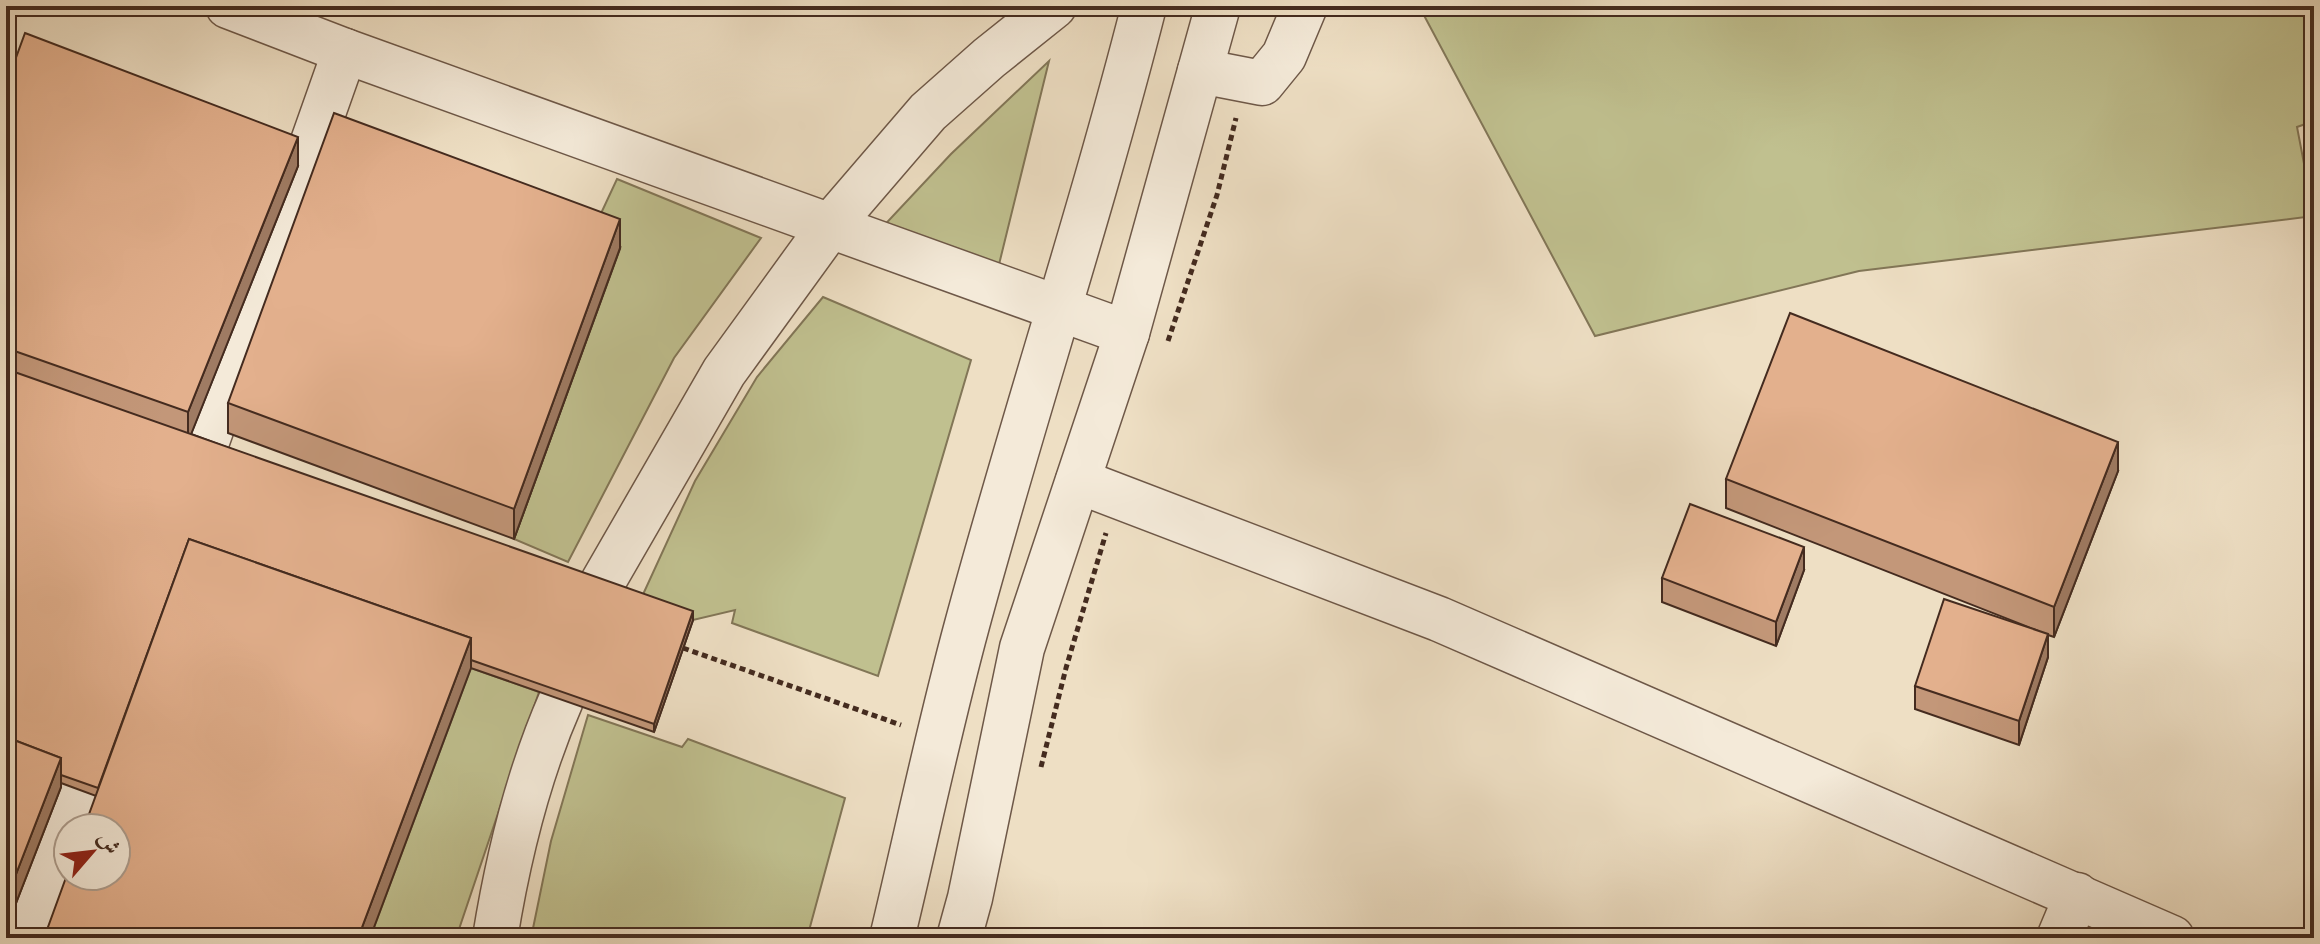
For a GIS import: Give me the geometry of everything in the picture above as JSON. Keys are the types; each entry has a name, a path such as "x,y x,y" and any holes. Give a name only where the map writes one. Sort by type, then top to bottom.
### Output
{"street":[{"path":"228,6 1127,333"},
{"path":"600,587 724,372 830,226 928,112 1054,6"},
{"path":"892,938 967,627 1058,308 1111,136 1144,6"},
{"path":"959,938 974,882 1022,648 1127,333 1218,6"},
{"path":"1200,71 1262,83 1284,56 1305,6"},
{"path":"205,447 345,51"},
{"path":"1078,481 1439,619 2172,938"},
{"path":"495,938 507,867 550,726 561,700"},
{"path":"25,938 81,791"},
{"path":"2059,938 2077,895"}],"path":[{"path":"683,648 940,739"}],"green space":[{"path":"1419,6 2314,6 2314,121 2297,127 2314,216 1859,271 1595,336"},
{"path":"1049,61 991,297 861,250 951,154"},
{"path":"617,179 761,238 674,358 568,562 514,539 620,249 590,237"},
{"path":"823,297 971,360 878,676 732,623 735,610 693,620 640,601 695,481 757,377"},
{"path":"471,668 539,692 456,938 370,938"},
{"path":"588,715 682,747 688,739 845,798 807,938 531,938 551,841"}],"building":[{"path":"25,33 298,137 188,412 6,348 6,85"},
{"path":"334,113 620,219 514,509 228,403"},
{"path":"1790,313 2118,442 2054,607 1726,479"},
{"path":"6,369 693,611 654,724 471,660 471,638 189,539 98,788 61,775 61,758 6,737"},
{"path":"1690,504 1804,547 1776,622 1662,578"},
{"path":"189,539 471,638 358,938 44,938 61,892 132,892 132,812 90,812"},
{"path":"1944,599 2048,634 2019,721 1915,686"},
{"path":"6,737 61,758 6,900"}]}
